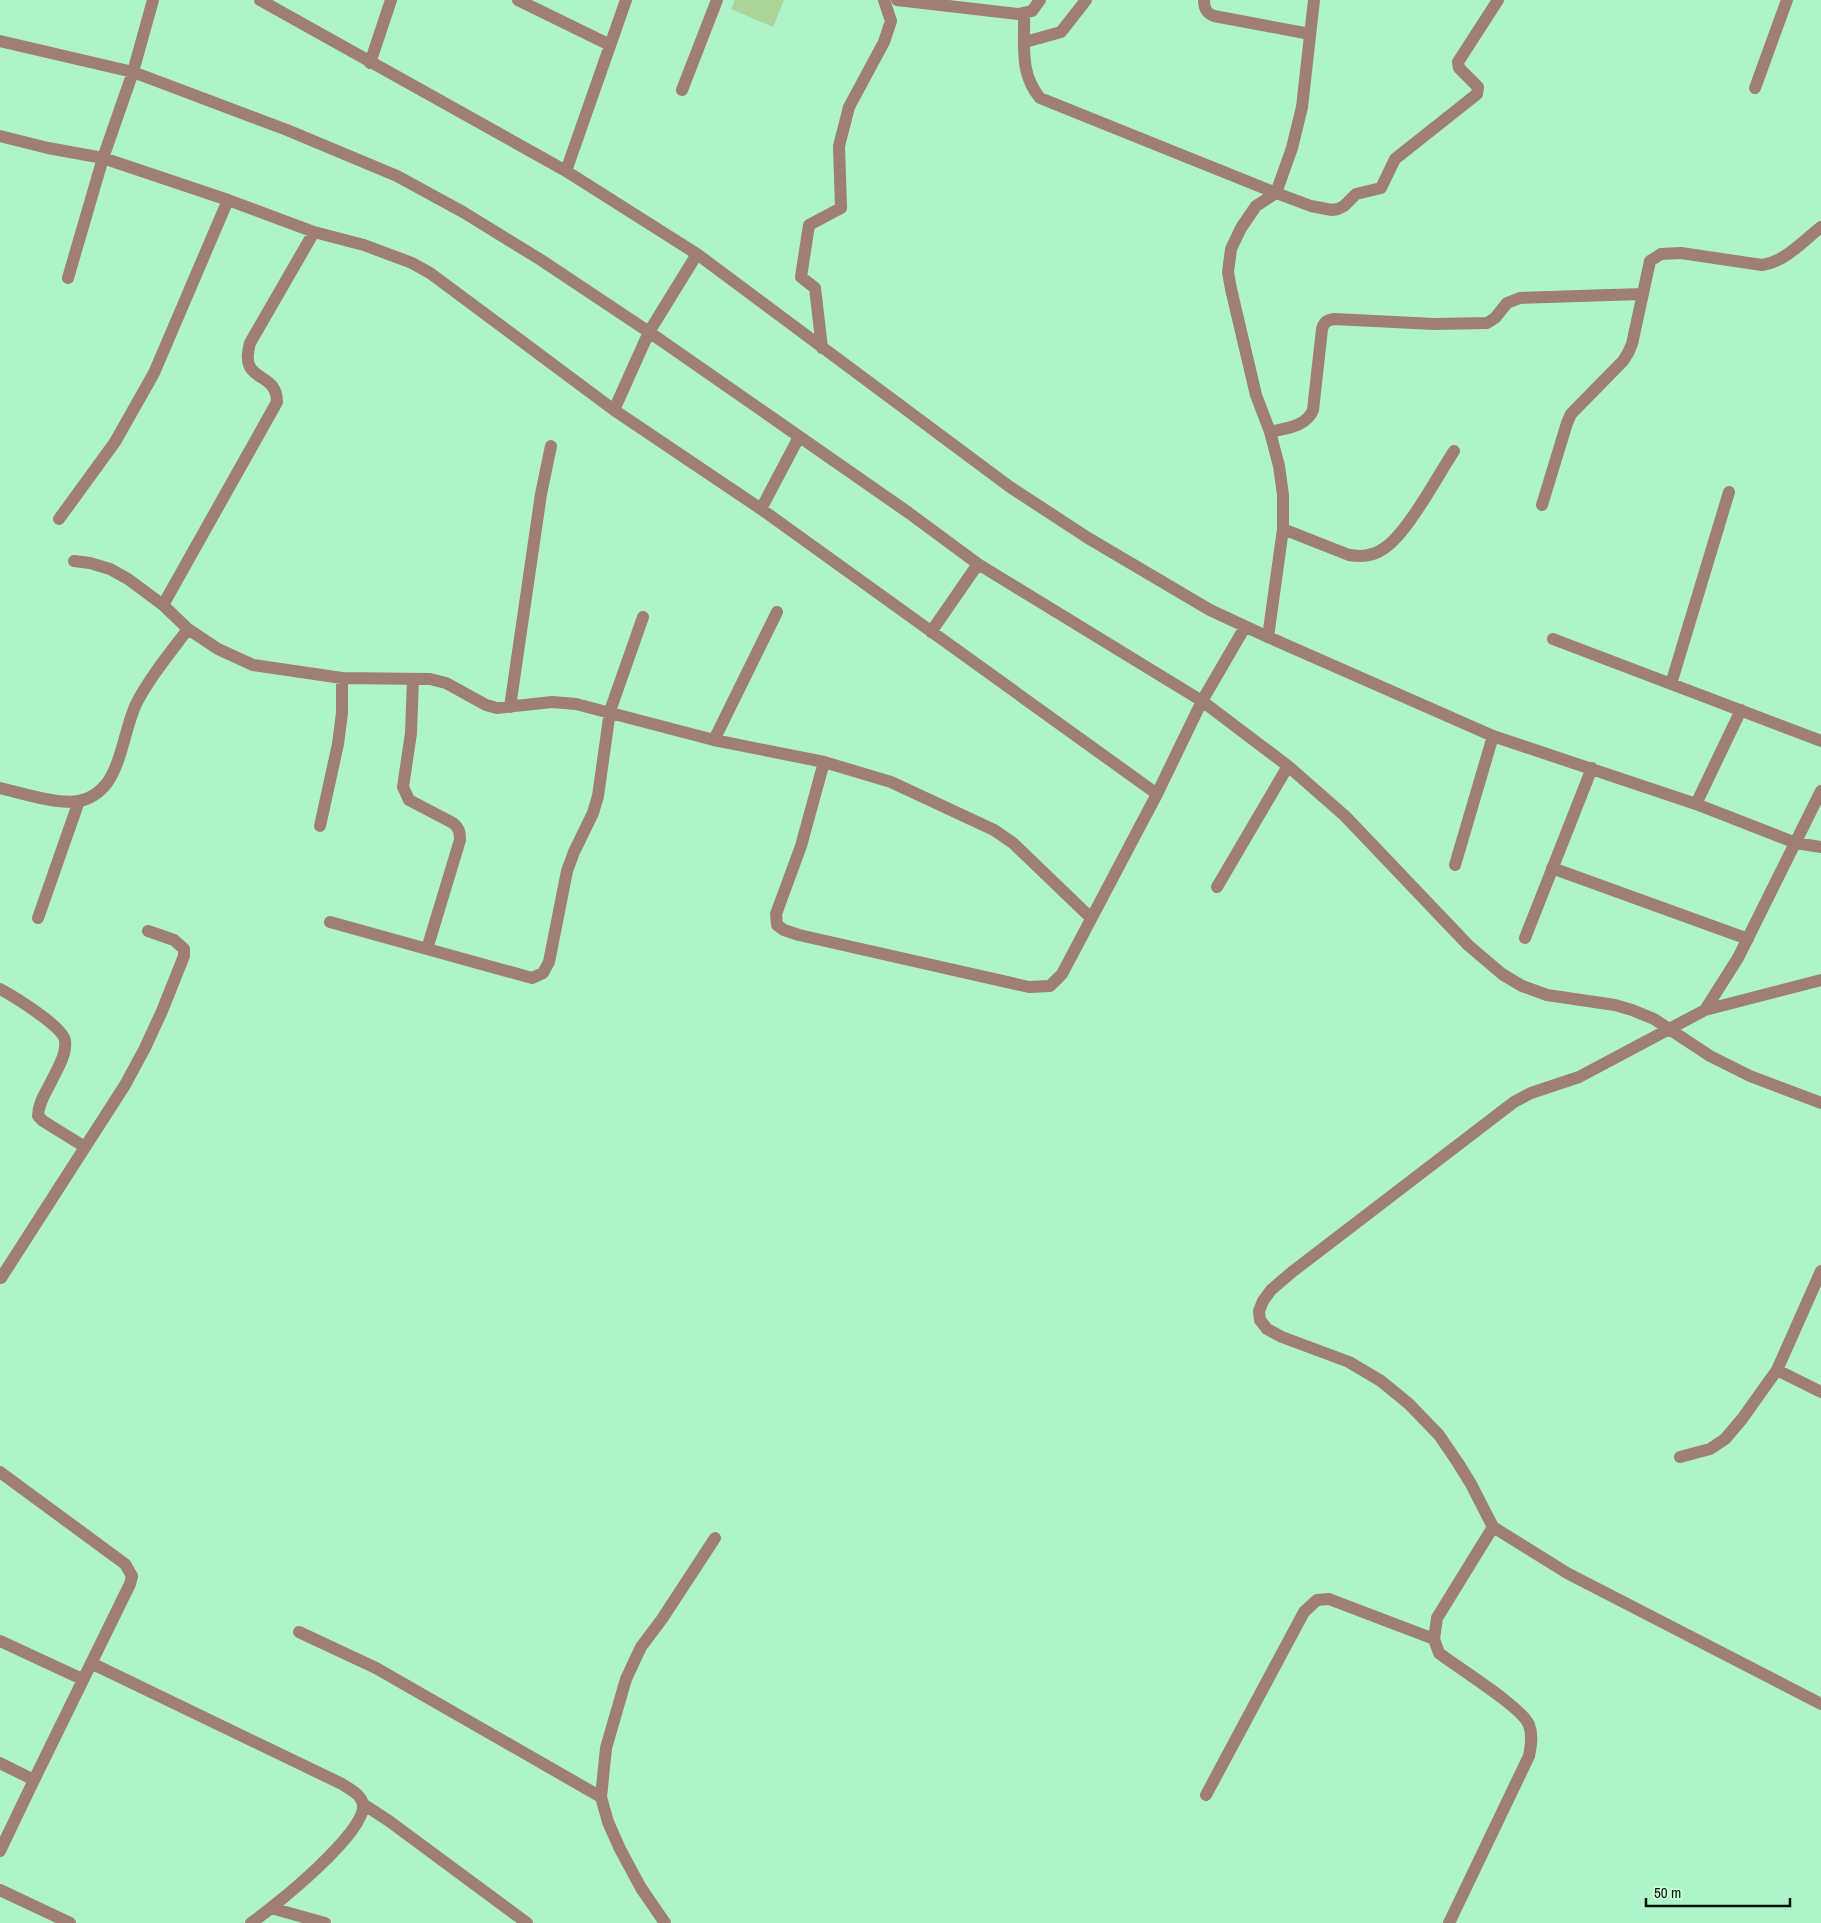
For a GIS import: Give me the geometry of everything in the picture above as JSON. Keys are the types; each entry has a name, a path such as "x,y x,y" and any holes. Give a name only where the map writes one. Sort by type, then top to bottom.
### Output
{"street":[{"path":"260,0 276,4 370,63 566,171 697,254 1010,487 1088,538 1210,610 1493,736 1696,804 1796,843 1821,847"},
{"path":"370,63 392,0"},
{"path":"518,0 610,45"},
{"path":"566,171 626,0"},
{"path":"682,90 717,0"},
{"path":"822,348 815,288 801,277 809,225 842,208 839,146 849,107 886,35 891,20 884,0"},
{"path":"898,0 927,5 1024,14 1032,12 1040,0"},
{"path":"1025,42 1061,32 1086,0"},
{"path":"1204,0 1205,10 1214,16 1310,34"},
{"path":"1268,637 1283,529 1283,495 1279,466 1270,432 1251,378 1230,289 1228,272 1231,249 1241,228 1256,206 1276,193 1298,127 1314,0"},
{"path":"1024,14 1024,58 1031,86 1040,98 1276,193 1311,206 1332,210 1344,206 1356,194 1381,188 1395,159 1477,94 1478,86 1459,68 1458,62 1498,0"},
{"path":"1755,88 1787,0"},
{"path":"68,278 104,158 133,72 153,1"},
{"path":"0,41 133,72 288,130 397,176 471,216 649,332 910,513 978,564 1202,700 1288,766 1345,816 1468,945 1502,974 1522,986 1547,995 1616,1005 1632,1010 1654,1020 1710,1056 1750,1076 1821,1103"},
{"path":"0,136 48,148 104,158 228,200 314,232 364,245 412,263 430,273 614,410 761,509 1157,794"},
{"path":"59,519 115,442 154,373 228,200"},
{"path":"1542,505 1567,423 1579,405 1623,360 1632,344 1650,261 1660,254 1681,253 1771,264 1785,256 1821,227"},
{"path":"163,605 278,402 276,388 253,372 249,366 248,352 250,343 314,232"},
{"path":"614,410 649,332 697,254"},
{"path":"1270,432 1303,423 1312,415 1322,329 1324,323 1328,320 1434,324 1487,323 1495,318 1507,303 1520,298 1642,294"},
{"path":"761,509 800,437"},
{"path":"510,707 541,494 551,446"},
{"path":"1283,529 1349,555 1372,555 1384,549 1402,532 1454,451"},
{"path":"1671,684 1728,492"},
{"path":"74,561 90,563 110,569 128,579 163,605 188,629 218,649 253,665 342,678 430,679 446,683 486,705 497,708 552,702 576,704 610,711 714,740 824,762 891,782 994,830 1013,843 1092,918"},
{"path":"931,632 978,564"},
{"path":"714,740 777,612"},
{"path":"330,922 532,978 543,973 549,962 567,871 593,813 598,796 610,711 643,617"},
{"path":"824,762 801,846 776,914 777,925 784,930 1019,985 1040,988 1050,986 1062,974 1157,794 1202,700 1245,627"},
{"path":"0,788 63,802 79,801 96,794 108,782 115,767 128,722 136,704 147,685 188,629"},
{"path":"1553,639 1821,741"},
{"path":"320,826 338,744 342,713 342,678"},
{"path":"413,679 411,733 403,787 409,800 453,823 458,827 460,833 460,840 426,949"},
{"path":"1696,804 1741,710"},
{"path":"1455,865 1493,736"},
{"path":"1217,886 1288,766"},
{"path":"1525,938 1592,768"},
{"path":"1705,1010 1738,958 1821,791"},
{"path":"38,918 79,801"},
{"path":"1552,868 1748,939"},
{"path":"0,1278 125,1085 162,1011 184,956 184,949 180,943 148,931"},
{"path":"1821,980 1705,1010 1579,1077 1531,1093 1514,1102 1292,1272 1271,1290 1259,1311 1260,1320 1267,1329 1282,1337 1349,1362 1381,1381 1409,1404 1439,1435 1471,1484 1493,1527 1567,1573 1821,1704"},
{"path":"0,989 31,1008 59,1030 65,1038 66,1047 40,1105 38,1116 85,1147"},
{"path":"1680,1457 1710,1449 1725,1439 1777,1370 1821,1272"},
{"path":"1777,1370 1821,1392"},
{"path":"0,1472 125,1564 132,1576 130,1584 0,1851"},
{"path":"1449,1923 1529,1756 1532,1736 1529,1724 1518,1710 1439,1653 1434,1639 1438,1618 1493,1527"},
{"path":"666,1923 641,1888 608,1822 601,1797 606,1748 626,1679 642,1647 714,1538"},
{"path":"1206,1795 1304,1612 1317,1600 1329,1598 1434,1639"},
{"path":"299,1632 376,1668 601,1797"},
{"path":"0,1641 82,1680"},
{"path":"90,1663 342,1784 357,1794 363,1804 389,1820 528,1923"},
{"path":"0,1763 34,1780"},
{"path":"251,1923 271,1908 344,1842 357,1823 363,1804"},
{"path":"0,1890 70,1923"},
{"path":"271,1908 325,1923"}],"building":[{"path":"735,0 784,0 773,27 731,9"}]}
